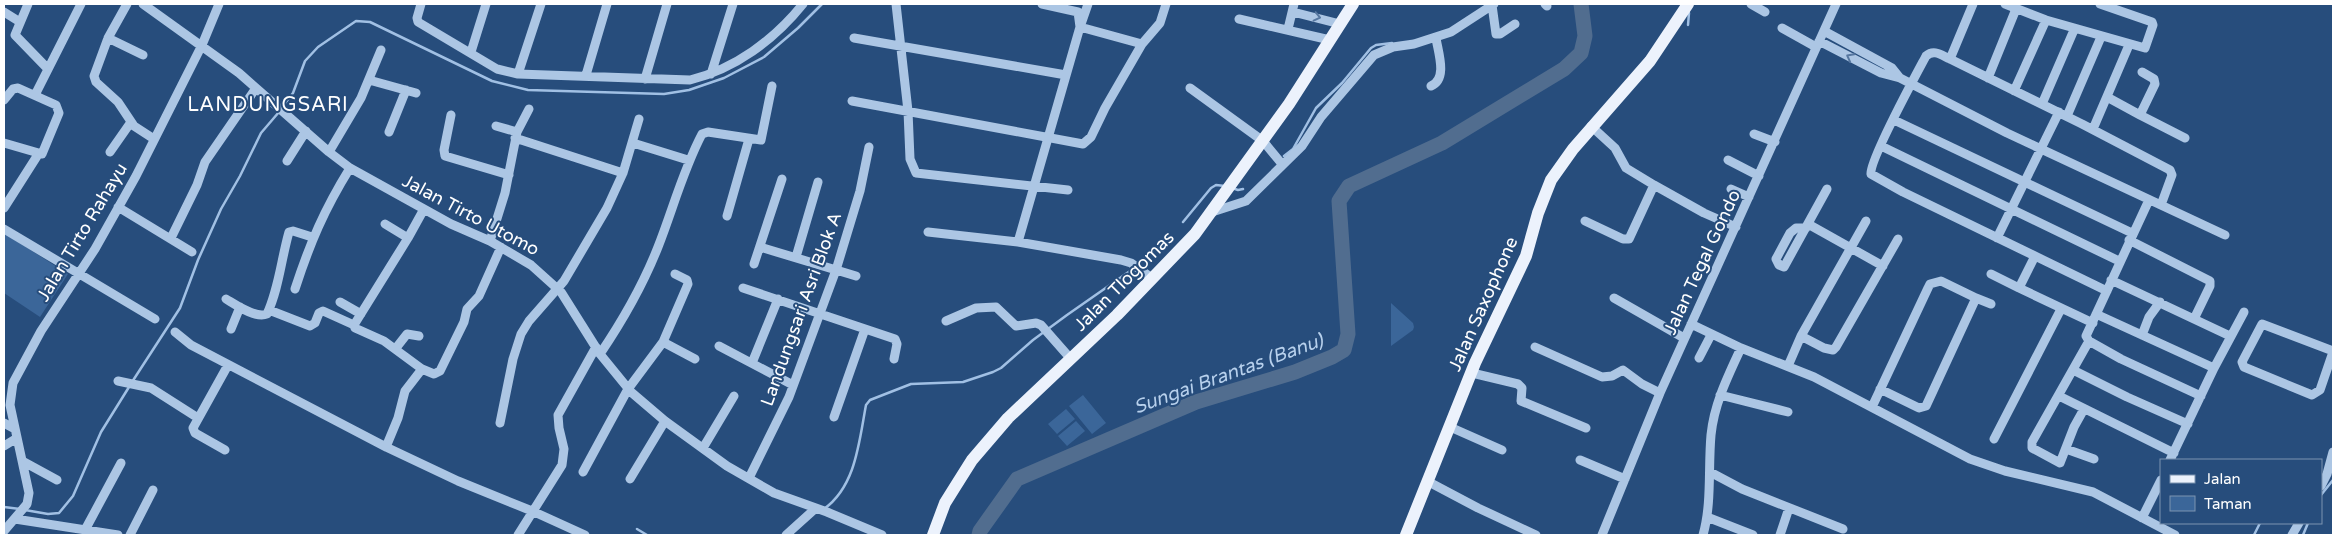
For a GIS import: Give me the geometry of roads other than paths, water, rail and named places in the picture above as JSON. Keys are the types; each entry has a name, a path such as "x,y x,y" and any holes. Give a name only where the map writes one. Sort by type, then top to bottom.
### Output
{"main road":[{"name":"Jalan Tlogomas","path":"933,535 945,503 972,460 1008,418 1153,279 1195,234 1263,141 1353,4"},
{"name":"Jalan Saxophone","path":"1406,535 1472,373 1526,256 1538,213 1552,180 1561,164 1591,126 1635,79 1659,48 1686,5"}],"street":[{"path":"28,4 15,33 16,38 48,69"},
{"path":"35,95 81,4"},
{"path":"127,4 108,38 94,76 96,82 118,102 131,122 154,139"},
{"name":"Jalan Tirto Utomo","path":"143,4 256,88 350,168 424,209 490,241 531,264 558,288 598,351 628,389 665,421 727,466 774,493 882,535"},
{"name":"Jalan Tirto Rahayu","path":"17,517 27,504 29,493 24,462 10,406 13,383 41,330 118,207 202,46 219,4"},
{"path":"421,4 417,18 418,22 497,69 518,74 690,80 711,74 745,56 765,42 803,4"},
{"path":"471,52 486,4"},
{"path":"518,74 541,4"},
{"path":"586,75 607,4"},
{"path":"645,79 667,4"},
{"path":"711,74 733,4"},
{"path":"794,15 798,4"},
{"path":"896,4 908,111 910,160 916,173 1033,184 1068,190"},
{"path":"1042,4 1076,8 1080,27"},
{"path":"1018,242 1033,184 1088,4"},
{"path":"852,101 1048,137 1078,145 1087,142 1142,44 1160,23 1166,4"},
{"path":"1493,4 1496,34 1500,34 1515,24"},
{"path":"1212,212 1246,201 1302,146 1321,117 1374,55 1393,48 1436,38 1463,26 1493,4"},
{"path":"1751,4 1765,12"},
{"name":"Jalan Tegal Gondo","path":"1602,535 1684,338 1775,142 1836,4"},
{"path":"1950,59 1974,4"},
{"path":"2005,4 2074,30 2145,48 2153,24 2100,4"},
{"path":"1288,29 1294,8 1340,24"},
{"path":"1988,78 2016,9"},
{"path":"4,12 20,22"},
{"path":"1239,19 1330,40"},
{"path":"2014,91 2046,20"},
{"path":"1080,27 1142,44"},
{"path":"1782,28 1881,73 1900,78"},
{"path":"2042,104 2074,30"},
{"path":"1824,31 1892,68 1900,78 1910,85 2225,235"},
{"path":"1997,238 2041,149 2063,114 2101,37"},
{"path":"108,38 142,55"},
{"path":"854,38 1066,75"},
{"path":"1432,86 1438,82 1441,75 1436,38"},
{"path":"2093,129 2129,45"},
{"path":"329,152 370,80 381,50"},
{"path":"2107,291 1873,176 1871,168 1910,85 1928,54 1936,53 1950,59 2093,129 2170,170 2172,175 2161,205"},
{"path":"2140,115 2155,84 2154,79 2142,72"},
{"path":"370,80 416,92"},
{"path":"518,535 562,465 564,449 558,428 558,415 598,351 623,321 643,282 668,223 688,160 704,132 749,139 762,139 772,86"},
{"path":"4,100 16,87 56,105 59,112 42,154 4,143"},
{"path":"171,238 197,185 205,162 256,88"},
{"path":"1190,88 1263,141 1282,164"},
{"path":"389,132 406,90"},
{"path":"2107,97 2185,138"},
{"path":"490,241 509,175 516,135 529,108"},
{"path":"451,115 444,150 445,156 509,175"},
{"path":"500,422 513,359 521,334 564,281 607,208 633,143 639,119"},
{"path":"1894,120 2131,237 2210,281 2210,286 2194,319"},
{"path":"110,152 131,122"},
{"path":"496,126 622,173"},
{"path":"1591,126 1615,148 1626,168 1697,209 1736,227"},
{"path":"287,161 306,131"},
{"path":"1754,134 1775,142"},
{"path":"727,216 749,139"},
{"path":"633,143 688,160"},
{"path":"1881,146 2119,261"},
{"name":"Landungsari Asri Blok A","path":"749,478 793,385 836,270 860,191 869,147"},
{"path":"4,208 39,153"},
{"path":"1728,160 1759,176"},
{"path":"295,289 312,237 333,195 350,168"},
{"path":"754,264 782,179"},
{"path":"796,257 818,182"},
{"path":"1585,221 1623,239 1630,239 1654,185"},
{"path":"1731,189 1749,197"},
{"path":"1827,189 1807,226 1883,266"},
{"path":"2149,200 2119,261 2086,336 2089,341 2121,360 2201,396"},
{"path":"118,207 192,252"},
{"path":"354,325 424,209"},
{"path":"1788,366 1801,336 1849,247 1866,221"},
{"path":"385,224 408,238"},
{"path":"4,229 155,319"},
{"path":"226,299 240,307 264,316 269,310 277,289 281,260 289,232 293,231 312,237"},
{"path":"928,232 1018,242 1121,260 1131,263 1153,279"},
{"path":"1801,336 1824,348 1832,350 1836,347 1898,238"},
{"path":"760,247 856,276"},
{"path":"269,310 310,326 315,323 319,313 323,311 354,325 354,328 396,348 422,370 435,374 440,371 464,322 468,308 480,296 501,248"},
{"path":"2018,288 2035,256"},
{"path":"583,472 628,389 663,342 688,284 687,280 675,274"},
{"path":"1991,274 2093,323"},
{"path":"2111,280 2230,336"},
{"path":"1872,406 1930,284 1937,281 1946,283 1991,304"},
{"path":"743,288 897,341 894,359"},
{"path":"1614,298 1684,338"},
{"path":"1880,390 1919,408 1926,406 1976,298"},
{"path":"752,363 778,299"},
{"path":"340,302 361,314"},
{"path":"2142,336 2149,317 2160,302"},
{"path":"946,321 976,308 992,306 1000,308 1016,326 1039,323 1070,358"},
{"path":"231,329 240,307"},
{"path":"1994,439 2061,309"},
{"path":"2059,396 2172,457 2214,368 2244,312"},
{"path":"2096,314 2214,368"},
{"path":"1691,324 1741,348 1788,366 1872,406 1976,462 2093,492 2175,535"},
{"path":"2262,324 2333,351 2320,390 2312,395 2244,367 2242,362 2262,324"},
{"path":"834,417 865,329"},
{"path":"175,332 191,345 386,447 458,481 532,511 581,535"},
{"path":"396,348 407,334 419,336"},
{"path":"1699,358 1711,335"},
{"path":"2084,409 2074,427 2060,463 2034,450 2031,446 2039,428 2089,341"},
{"path":"663,342 695,359"},
{"path":"719,346 793,385"},
{"path":"1535,347 1602,377 1612,376 1619,370 1623,370 1642,384 1660,393"},
{"path":"1703,535 1707,517 1711,435 1720,394 1741,348"},
{"path":"225,450 193,431 198,418 228,365"},
{"path":"386,447 398,418 405,391 422,370"},
{"path":"2073,370 2188,424"},
{"path":"1472,373 1518,384 1522,388 1521,401 1586,428"},
{"path":"122,381 152,388 198,418"},
{"path":"1720,394 1788,412"},
{"path":"703,448 734,396"},
{"path":"630,479 665,421"},
{"path":"4,423 16,434 5,444"},
{"path":"1450,427 1502,450"},
{"path":"2066,449 2094,459"},
{"path":"2327,478 2333,452"},
{"path":"1580,460 1625,479"},
{"path":"24,462 57,480"},
{"path":"85,530 121,463"},
{"path":"1710,472 1742,489 1844,529"},
{"path":"1427,481 1488,513 1536,535"},
{"path":"2142,518 2160,482"},
{"path":"130,535 153,490"},
{"path":"1780,535 1789,508"},
{"path":"786,535 821,510"},
{"path":"4,531 17,517 118,535"},
{"path":"1707,517 1753,535"},
{"path":"2292,535 2298,524"}],"waterway":[{"path":"282,107 293,93 305,61 318,47 356,21 370,22 492,81 528,90 664,94 689,90 724,78 764,57 798,28 822,4"},
{"name":"Sungai Brantas (Banu)","path":"979,535 1017,479 1196,402 1295,372 1344,350 1348,334 1339,201 1349,186 1442,143 1564,69 1581,53 1585,36 1581,4"},
{"path":"1688,25 1689,13"},
{"path":"1284,156 1293,149 1316,108 1342,83 1371,48 1376,45 1392,43"},
{"path":"132,382 180,308 198,260 221,209 261,133 279,112"},
{"path":"1183,222 1211,188 1216,185 1225,186"},
{"path":"1232,188 1243,189"},
{"path":"1140,262 1153,250"},
{"path":"824,509 835,499 850,476 858,448 866,405 870,400 911,384 963,382 993,372 1001,368 1033,340 1130,271"},
{"path":"25,510 48,514 59,513 73,496 101,432 129,387"},
{"path":"2322,494 2333,480"},
{"path":"4,507 20,509"},
{"path":"2254,535 2260,524"},
{"path":"2303,535 2308,524"},
{"path":"637,529 647,535"}],"district":[{"name":"LANDUNGSARI","path":"268,104"}]}
